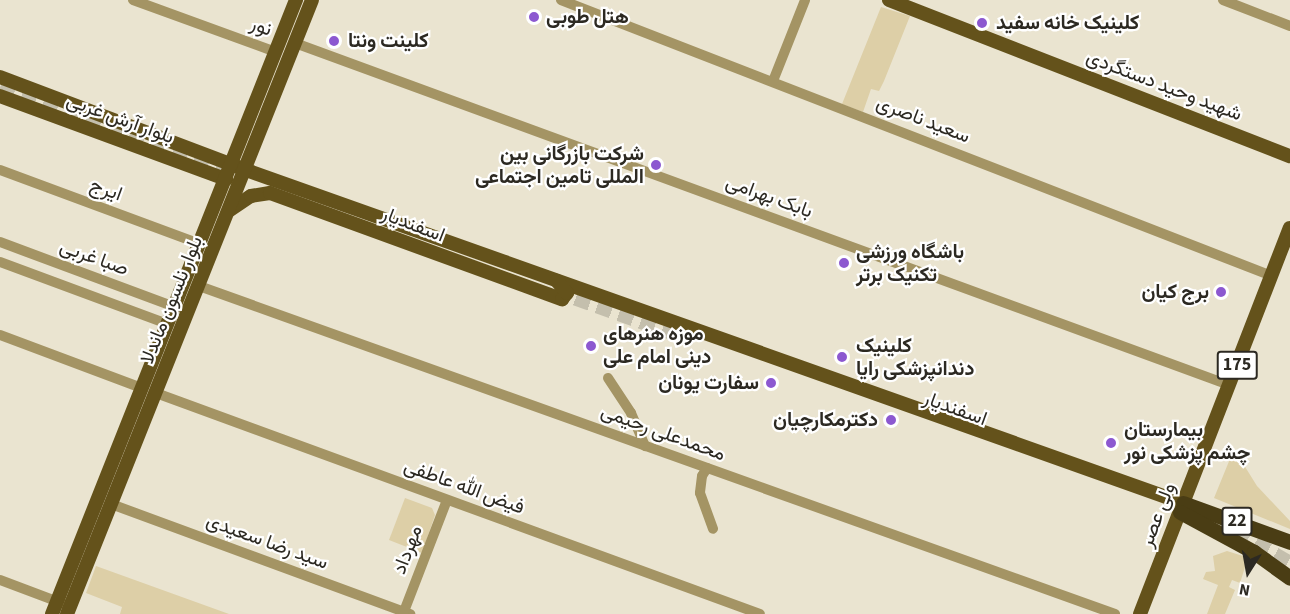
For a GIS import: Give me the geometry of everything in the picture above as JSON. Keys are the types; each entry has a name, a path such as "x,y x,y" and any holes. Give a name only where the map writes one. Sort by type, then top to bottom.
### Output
{"highway":[{"name":"22","path":"1182,507 1290,542"},
{"name":"22","path":"1182,507 1254,552 1290,578"}],"main road":[{"name":"بلوار نلسون ماندلا","path":"62,609 111,504 149,391 168,324 296,0"},
{"name":"بلوار نلسون ماندلا","path":"62,609 149,391 199,286 312,0"},
{"name":"شهید وحید دستگردی","path":"889,0 1290,156"},
{"name":"بلوار آرش غربی","path":"0,76 246,170"},
{"name":"بلوار آرش غربی","path":"0,96 226,178"},
{"name":"بلوار آرش غربی","path":"67,108 170,145 191,149"},
{"path":"209,156 241,141"},
{"name":"اسفندیار","path":"246,170 1165,496 1182,507"},
{"name":"اسفندیار","path":"229,211 250,196 270,193 562,299 567,293 556,280"},
{"name":"ولی عصر","path":"1140,614 1290,228"}],"street":[{"name":"نور","path":"133,0 276,52"},
{"name":"سعید ناصری","path":"561,0 1272,276"},
{"path":"773,81 805,0"},
{"path":"1223,0 1290,26"},
{"name":"بابک بهرامی","path":"295,43 1229,385"},
{"name":"ایرج","path":"0,170 200,244"},
{"name":"صبا غربی","path":"0,242 175,307"},
{"path":"40,276 46,259"},
{"name":"صبا غربی","path":"0,261 168,324"},
{"name":"محمدعلی رحیمی","path":"199,286 1115,614"},
{"name":"فیض الله عاطفی","path":"0,335 760,614"},
{"path":"608,378 631,413 645,446"},
{"path":"707,468 702,476 700,493 713,529"},
{"name":"مهرداد","path":"406,613 447,500"},
{"name":"سید رضا سعیدی","path":"111,504 406,613"},
{"path":"0,580 62,609"}],"shaded area":[{"path":"881,7 910,16 884,81 879,91 871,89 863,112 842,104"},
{"path":"1234,449 1257,486 1290,521 1290,529 1214,498"},
{"path":"405,498 432,508 435,515 422,553 389,540"},
{"path":"1227,551 1243,556 1246,564 1240,583 1232,580 1229,587 1235,590 1225,614 1207,614 1218,585 1203,579 1206,572 1215,571 1213,556"},
{"path":"96,566 229,614 120,614 122,607 86,593"}],"tunnel":[{"path":"0,87 240,175"},
{"path":"554,290 674,333 691,333"},
{"path":"1215,520 1290,563"}],"place":[{"name":"هتل طوبی","path":"534,17"},
{"name":"کلینیک خانه سفید","path":"982,23"},
{"name":"کلینت ونتا","path":"334,41"},
{"name":"شرکت بازرگانی بین المللی تامین اجتماعی","path":"656,165"},
{"name":"باشگاه ورزشی تکنیک برتر","path":"844,263"},
{"name":"برج کیان","path":"1221,292"},
{"name":"موزه هنرهای دینی امام علی","path":"591,346"},
{"name":"کلینیک دندانپزشکی رایا","path":"842,357"},
{"name":"سفارت یونان","path":"771,383"},
{"name":"دكترمكارچيان","path":"891,420"},
{"name":"بیمارستان چشم پزشکی نور","path":"1111,443"}]}
